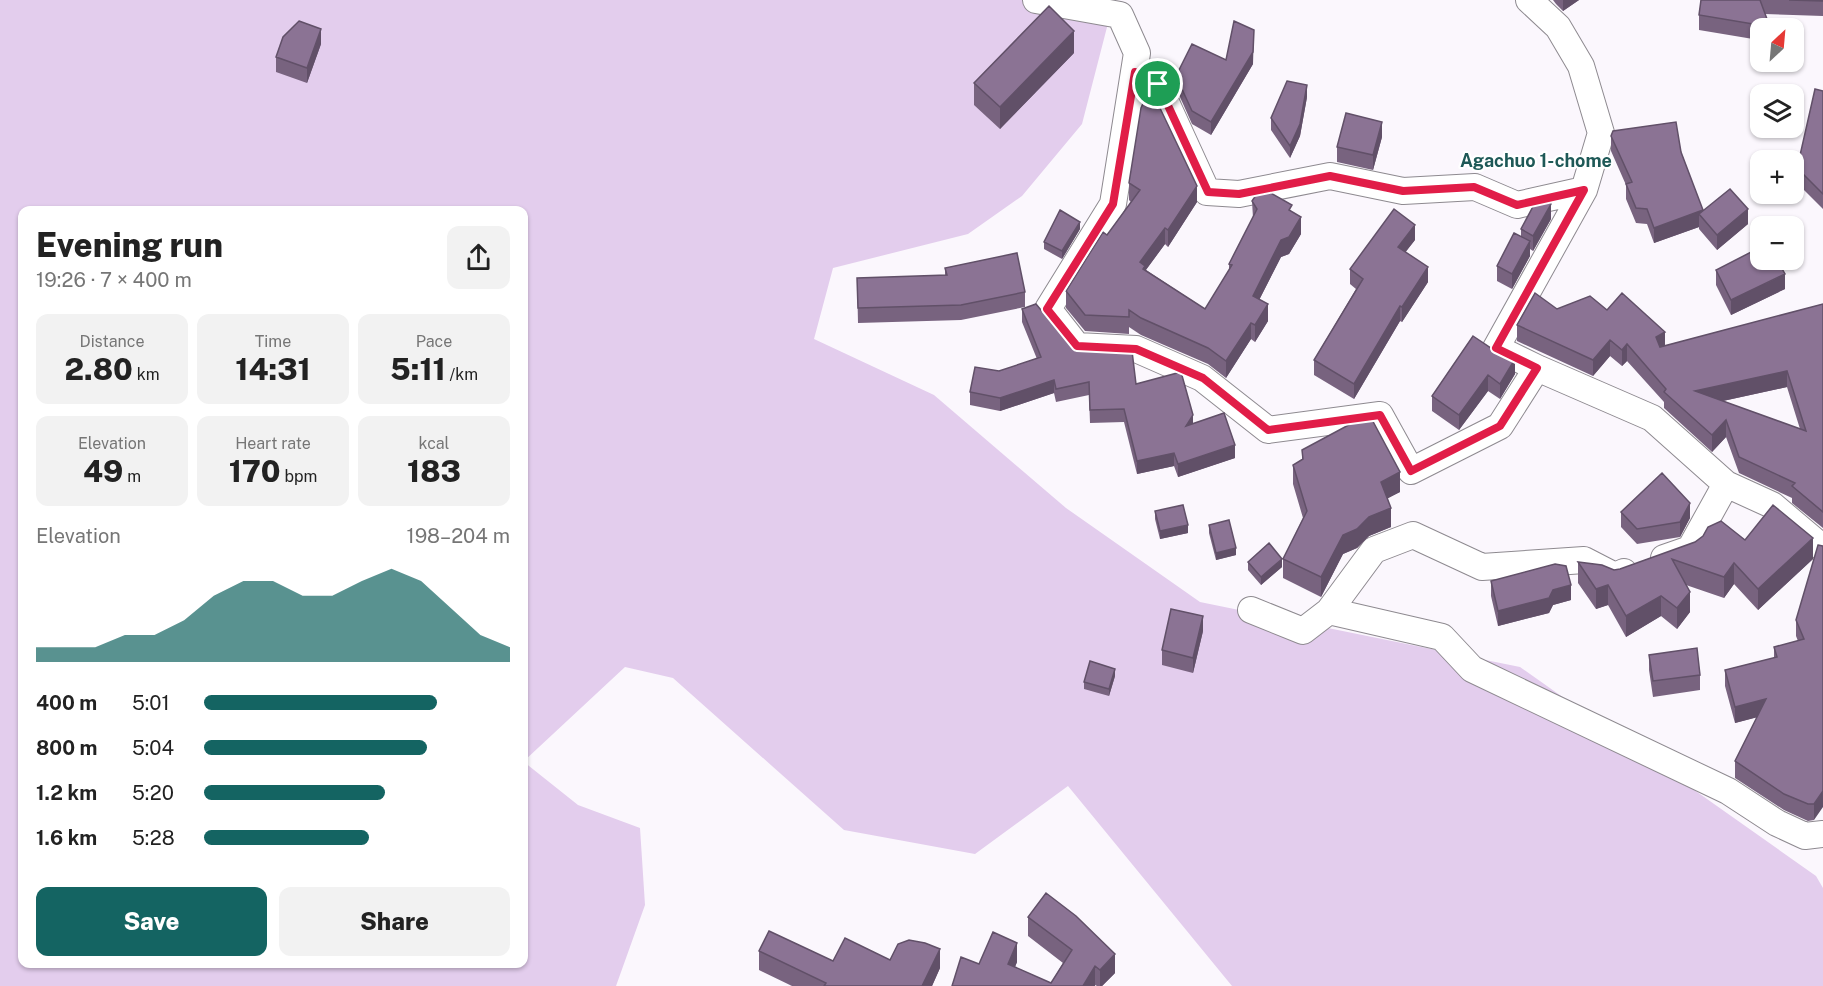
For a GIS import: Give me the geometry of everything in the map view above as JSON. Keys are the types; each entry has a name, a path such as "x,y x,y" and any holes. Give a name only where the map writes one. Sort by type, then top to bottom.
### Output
{"street":[{"path":"1036,0 1120,15 1137,53 1113,204 1047,309 1077,346 1136,349 1203,378 1268,430 1380,415 1411,471 1500,426 1537,368"},
{"path":"1529,0 1557,27 1581,66 1601,133 1584,190 1496,348 1652,418 1726,484 1772,505 1823,548"},
{"path":"1135,72 1158,84 1208,192 1239,194 1330,176 1403,191 1474,187 1517,205 1584,190"},
{"path":"1251,610 1302,630 1329,611 1374,550 1413,535 1482,567 1584,560 1615,576 1690,549 1726,484"},
{"path":"1329,611 1442,637 1472,669 1728,791 1777,823 1805,836 1823,834"}],"shaded area":[{"path":"0,0 1114,0 1082,124 1022,196 968,234 833,268 814,339 934,395 1066,508 1200,602 1520,667 1816,876 1823,888 1823,986 1232,986 1068,786 975,854 844,830 673,678 625,667 528,757 528,206 18,206 18,968 528,968 528,765 578,805 640,828 645,905 616,986 0,986"}],"building":[{"path":"1701,0 1760,0 1767,18 1750,18 1750,24 1699,15"},
{"path":"1049,6 1074,31 1000,107 974,83"},
{"path":"299,21 321,29 307,68 276,57 283,37"},
{"path":"1234,21 1254,30 1253,52 1211,122 1192,111 1176,76 1192,44 1226,60"},
{"path":"1287,81 1307,85 1300,124 1290,146 1271,118"},
{"path":"1815,89 1823,91 1823,194 1804,175 1804,150 1801,150"},
{"path":"1149,90 1197,186 1168,230 1165,228 1140,262 1145,266 1143,269 1205,309 1232,265 1229,264 1257,209 1252,201 1260,189 1292,205 1289,210 1301,217 1289,237 1281,240 1253,296 1268,304 1255,325 1251,323 1226,361 1208,348 1141,318 1129,310 1129,317 1085,315 1066,291 1103,232 1107,235 1140,190 1129,183 1141,108"},
{"path":"1346,113 1382,122 1373,155 1337,147"},
{"path":"1676,122 1681,152 1703,210 1654,228 1647,209 1636,208 1626,184 1632,182 1611,136 1613,131"},
{"path":"1730,189 1748,209 1717,235 1699,214"},
{"path":"1543,199 1551,204 1533,236 1521,229 1536,201"},
{"path":"1394,209 1415,225 1398,247 1428,267 1402,307 1400,306 1354,384 1314,360 1363,279 1350,269"},
{"path":"1060,210 1080,222 1062,251 1044,242"},
{"path":"1514,233 1530,241 1512,274 1497,266"},
{"path":"1017,253 1025,292 961,305 858,308 857,278 947,275 945,268"},
{"path":"1750,253 1750,270 1783,270 1785,274 1731,300 1716,270"},
{"path":"1535,293 1557,309 1590,296 1607,310 1622,293 1665,332 1656,337 1660,347 1823,304 1823,512 1792,486 1795,483 1739,457 1726,420 1712,435 1664,392 1666,389 1627,344 1622,350 1610,340 1593,360 1517,325","holes":["1787,371 1806,431 1695,391"]},
{"path":"1036,304 1071,346 1132,351 1136,384 1181,372 1193,415 1186,426 1224,413 1235,445 1178,464 1174,453 1137,461 1124,409 1090,410 1089,382 1056,389 1054,380 1000,398 970,392 975,367 999,371 1041,357 1022,309"},
{"path":"1473,336 1491,348 1515,359 1500,384 1488,375 1459,415 1432,396"},
{"path":"1369,414 1400,472 1381,482 1391,508 1369,517 1357,529 1343,535 1321,577 1283,559 1307,511 1293,465 1303,459 1302,450"},
{"path":"1662,473 1690,503 1680,522 1637,529 1621,512"},
{"path":"1183,505 1188,525 1160,531 1155,511"},
{"path":"1773,505 1813,538 1758,589 1734,563 1724,577 1672,559 1690,592 1677,608 1661,596 1626,616 1608,585 1596,589 1578,562 1602,565 1614,570 1620,569 1695,542 1703,536 1708,527 1721,521 1745,540"},
{"path":"1229,520 1236,548 1216,553 1209,525"},
{"path":"1269,543 1282,559 1261,577 1248,562"},
{"path":"1818,545 1823,546 1823,791 1814,804 1808,804 1784,794 1735,761 1766,699 1735,707 1725,670 1777,657 1774,647 1804,639 1796,620"},
{"path":"1555,564 1566,566 1571,585 1553,590 1549,598 1498,611 1491,581"},
{"path":"1171,609 1203,616 1193,658 1162,650"},
{"path":"1697,648 1700,675 1653,681 1649,655"},
{"path":"1090,661 1115,669 1109,689 1084,682"},
{"path":"1046,893 1076,916 1115,954 1100,970 1095,966 1083,986 952,986 961,957 979,964 993,932 1017,943 1008,964 1051,983 1072,950 1028,917"},
{"path":"769,931 833,961 845,938 890,960 898,944 909,940 940,949 922,986 824,986 826,983 759,951"}],"district":[{"name":"Agachuo 1-chome","path":"1536,161"}],"route":[{"path":"1135,72 1158,84 1208,192 1239,194 1330,176 1403,191 1474,187 1517,205 1584,190 1496,348 1537,368 1500,426 1411,471 1380,415 1268,430 1203,378 1136,349 1077,346 1047,309 1113,204 1135,72"}]}
